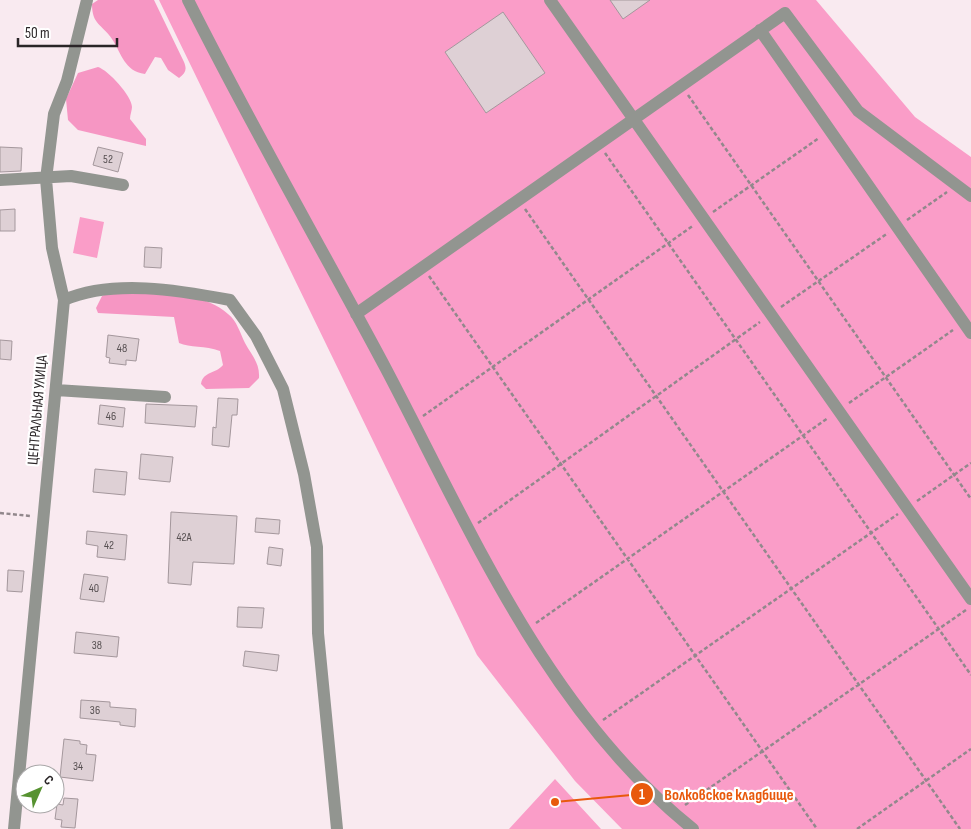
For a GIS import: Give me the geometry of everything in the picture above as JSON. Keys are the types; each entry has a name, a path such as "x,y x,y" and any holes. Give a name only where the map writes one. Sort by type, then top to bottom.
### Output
{"street":[{"name":"ЦЕНТРАЛЬНАЯ УЛИЦА","path":"14,829 64,300 52,248 46,179 54,114 67,81 87,0"},
{"path":"188,0 232,89 356,314 469,529 525,630 593,727 656,800 693,829"},
{"path":"550,0 971,599"},
{"path":"356,314 785,12 854,108 971,196"},
{"path":"760,30 967,328"},
{"path":"0,180 46,179 71,176 123,184"},
{"path":"64,300 83,292 105,288 185,291 230,300 256,336 279,380 283,389 304,474 317,547 318,633 333,805 337,829"},
{"path":"56,390 165,397"}],"path":[{"path":"682,85 971,499"},
{"path":"414,422 830,131"},
{"path":"598,144 971,675"},
{"path":"469,529 656,395 956,185"},
{"path":"519,200 960,829"},
{"path":"423,267 817,829"},
{"path":"525,630 886,377 967,328"},
{"path":"593,727 971,463"},
{"path":"0,513 43,517"},
{"path":"674,813 971,606"},
{"path":"857,829 971,749"}],"shaded area":[{"path":"98,0 154,0 184,62 186,69 184,73 179,78 168,70 161,58 155,57 145,74 128,66 112,39 98,24 94,16 92,4"},
{"path":"159,0 816,0 915,117 971,157 971,829 622,829 575,781 477,655"},
{"path":"98,67 113,78 124,90 131,102 130,119 146,139 146,146 78,130 68,120 66,99 78,73"},
{"path":"80,217 104,222 97,258 73,253"},
{"path":"109,293 171,294 202,299 216,305 228,314 236,324 257,364 259,378 249,388 206,389 201,384 204,377 223,365 220,351 179,343 174,317 98,313 96,308 102,296"},
{"path":"555,779 601,829 509,829"}],"building":[{"path":"610,0 650,0 623,19"},
{"path":"503,12 545,73 486,113 445,52"},
{"path":"0,147 22,148 21,171 0,172"},
{"path":"98,147 123,153 118,172 93,165"},
{"path":"15,209 15,231 0,231 0,210"},
{"path":"145,247 162,248 161,268 144,267"},
{"path":"108,335 139,339 136,361 126,360 126,365 109,363 110,358 106,357"},
{"path":"0,340 12,341 11,360 0,359"},
{"path":"218,398 238,399 237,415 232,415 229,447 212,445 213,427 216,428"},
{"path":"146,404 197,406 195,427 145,423"},
{"path":"100,405 125,408 123,427 98,424"},
{"path":"141,454 173,457 170,482 139,479"},
{"path":"95,469 127,472 125,495 93,492"},
{"path":"171,512 237,516 234,564 193,562 191,585 168,583"},
{"path":"256,518 280,520 279,534 255,532"},
{"path":"87,531 127,535 125,560 97,557 98,546 86,544"},
{"path":"269,547 283,549 281,566 267,564"},
{"path":"8,570 24,571 22,592 7,591"},
{"path":"84,574 108,577 104,602 80,599"},
{"path":"238,607 264,608 262,628 237,627"},
{"path":"76,632 119,637 117,657 74,653"},
{"path":"245,651 279,655 277,671 243,666"},
{"path":"81,700 110,702 110,707 136,709 135,727 120,725 120,722 80,718"},
{"path":"64,739 80,741 80,744 87,745 86,754 96,755 93,781 65,778 65,764 61,764"},
{"path":"65,798 78,799 75,828 61,827 62,820 55,819 56,814 65,814"}],"place":[{"name":"Волковское кладбище","path":"555,802"}]}
